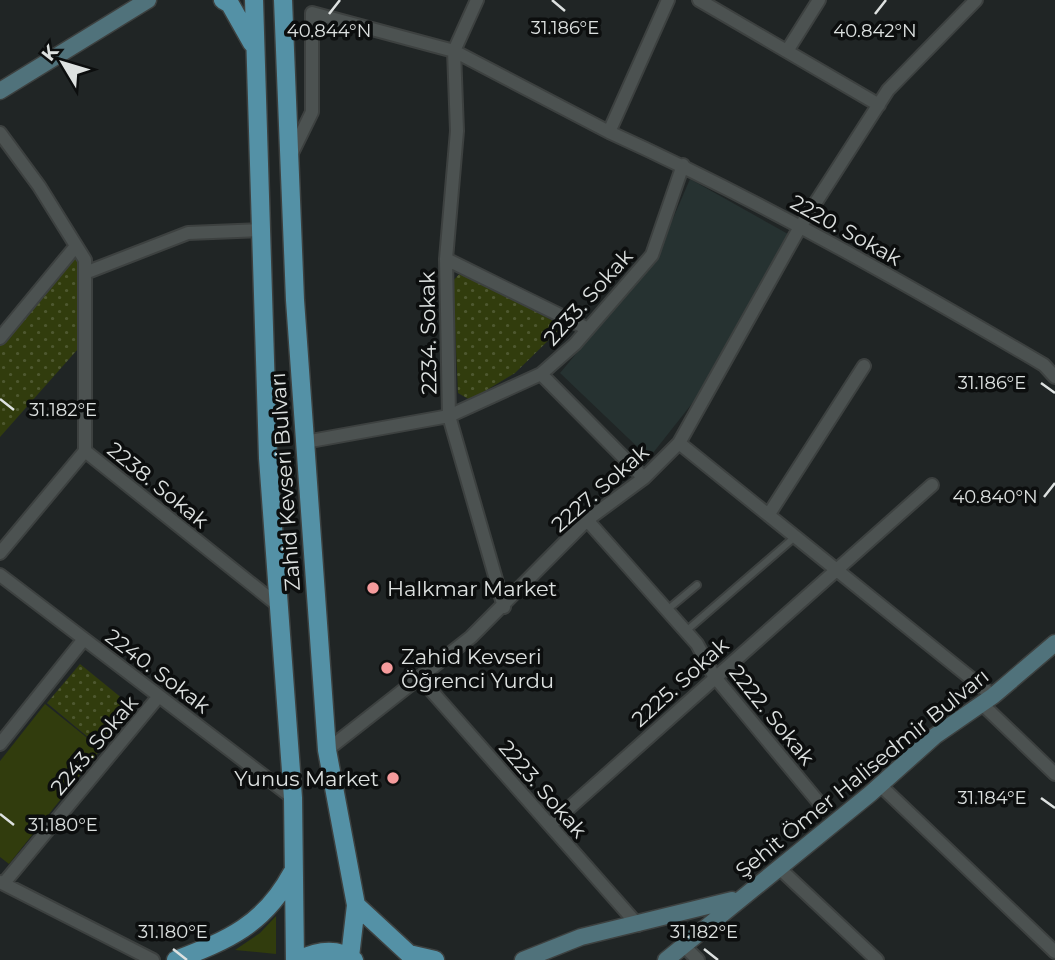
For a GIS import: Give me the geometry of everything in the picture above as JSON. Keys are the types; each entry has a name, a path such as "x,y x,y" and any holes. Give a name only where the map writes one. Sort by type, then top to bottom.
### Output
{"main road":[{"path":"223,0 230,4 254,49"},
{"name":"Zahid Kevseri Bulvarı","path":"254,0 268,458 293,798 297,960"},
{"name":"Zahid Kevseri Bulvarı","path":"283,0 305,442 327,750 356,905 352,958"},
{"path":"176,960 231,939 280,894 293,870"},
{"path":"356,905 409,954 435,960"},
{"path":"297,960 321,952 352,958"}],"street":[{"path":"0,91 148,0"},
{"path":"454,51 477,0"},
{"path":"609,132 668,0"},
{"path":"699,0 879,105"},
{"path":"787,51 819,0"},
{"name":"2227. Sokak","path":"327,750 419,678 503,607 587,520 644,478 679,443 800,227 888,90 976,0"},
{"name":"2220. Sokak","path":"289,159 312,112 310,6 454,51 609,132 683,165 955,312 1044,365 1055,377"},
{"name":"2234. Sokak","path":"454,51 457,131 446,259 449,416 503,607"},
{"name":"2238. Sokak","path":"0,133 85,260 85,451 279,606"},
{"name":"2233. Sokak","path":"305,442 449,416 541,374 588,329 652,256 683,165"},
{"path":"85,274 188,233 261,230"},
{"path":"0,338 76,246"},
{"path":"446,259 588,329"},
{"path":"769,514 864,366"},
{"path":"541,374 644,478"},
{"path":"679,443 838,569 987,700 1055,774"},
{"path":"0,553 85,451"},
{"name":"2225. Sokak","path":"550,825 714,676 932,485"},
{"name":"2222. Sokak","path":"587,520 697,643 714,676 821,805"},
{"name":"2240. Sokak","path":"0,575 293,798"},
{"path":"0,744 85,639"},
{"name":"Şehit Ömer Halisedmir Bulvarı","path":"523,960 581,937 739,898 880,785 935,736 987,700 1055,643"},
{"name":"2223. Sokak","path":"419,678 638,925"},
{"name":"2243. Sokak","path":"2,883 159,696"},
{"path":"880,785 1055,952"},
{"path":"778,867 877,960"},
{"path":"2,883 153,960"},
{"path":"666,960 739,898"},
{"path":"683,945 698,960"}],"lane":[{"path":"686,631 796,536"},
{"path":"667,610 696,585"}],"shaded area":[{"path":"690,179 788,234 694,401 649,458 560,373 656,258"}],"green space":[{"path":"76,246 85,260 85,341 0,437 0,338"},
{"path":"461,272 555,322 558,331 515,373 470,400 458,393 453,281"},
{"path":"80,664 134,708 101,748 47,703"},
{"path":"45,704 101,749 9,864 0,857 0,761"},
{"path":"276,916 276,954 235,950 260,933"}],"place":[{"name":"Halkmar Market","path":"373,588"},
{"name":"Zahid Kevseri Öğrenci Yurdu","path":"387,668"},
{"name":"Yunus Market","path":"393,778"}]}
